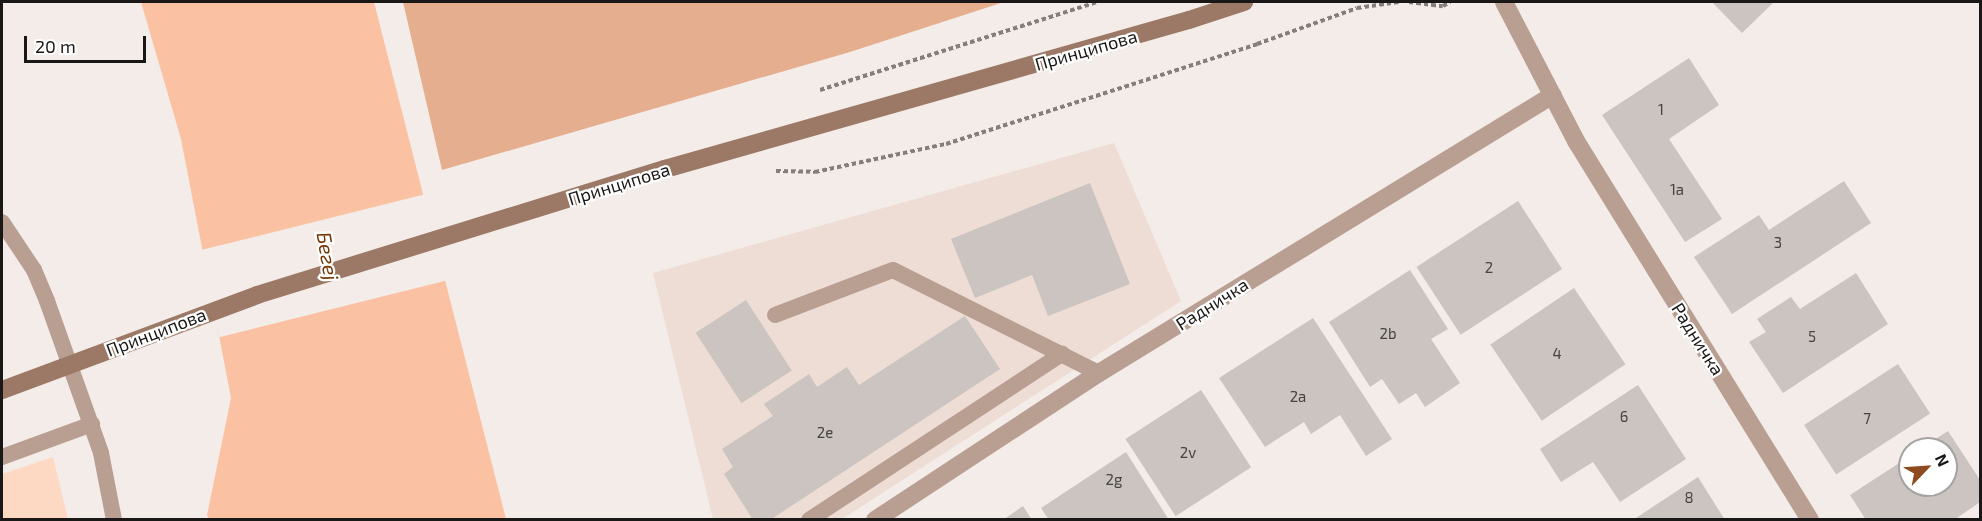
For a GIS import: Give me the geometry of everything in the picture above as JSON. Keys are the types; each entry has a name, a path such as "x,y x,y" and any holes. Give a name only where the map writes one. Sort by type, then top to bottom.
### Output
{"street":[{"name":"Принципова","path":"2,390 257,294 665,169 1189,20 1244,2"},
{"name":"Радничка","path":"1504,2 1582,151 1810,519"},
{"name":"Радничка","path":"875,519 1099,373 1553,94"}],"lane":[{"path":"2,222 34,270 92,424 114,519"},
{"path":"775,315 893,270 1099,373"},
{"path":"809,519 1062,354"},
{"path":"2,457 92,424"}],"path":[{"path":"769,171 815,171 946,144 1257,44 1357,8 1399,2"},
{"path":"1409,2 1443,6 1450,2"}],"shaded area":[{"path":"403,2 1004,2 850,52 442,170"},
{"path":"1114,143 1181,301 842,519 713,519 653,273"},
{"path":"53,457 68,519 2,519 2,474"}],"water":[{"name":"Бегеј","path":"141,2 374,2 506,519 209,519 207,515 231,398 181,139"}],"pier":[{"path":"426,194 448,280 220,337 198,251"}],"building":[{"path":"1712,2 1774,2 1742,33"},
{"path":"1689,58 1719,105 1669,139 1722,219 1685,242 1602,115"},
{"path":"1844,181 1871,223 1732,314 1694,257 1759,215 1769,230"},
{"path":"1090,183 1130,284 1048,316 1032,275 975,298 951,239"},
{"path":"1518,201 1562,269 1461,335 1417,267"},
{"path":"1410,270 1448,329 1431,339 1460,383 1425,407 1416,393 1399,404 1382,379 1370,387 1329,322"},
{"path":"1856,273 1888,324 1783,393 1749,342 1766,332 1757,319 1791,297 1800,309"},
{"path":"1574,288 1625,364 1542,421 1490,344"},
{"path":"746,300 792,370 741,403 696,333"},
{"path":"965,316 1000,369 770,520 753,520 724,474 733,467 722,449 773,416 764,404 809,374 817,387 847,367 859,385"},
{"path":"1313,318 1392,439 1366,456 1340,415 1311,434 1304,422 1265,447 1219,378"},
{"path":"1898,364 1930,413 1836,474 1804,425"},
{"path":"1638,385 1686,459 1620,502 1593,462 1561,482 1540,449"},
{"path":"1201,390 1251,467 1176,516 1126,439"},
{"path":"1948,431 1952,437 1939,437"},
{"path":"1958,446 1980,480 1980,502 1954,520 1866,520 1850,495 1898,464 1898,497 1958,497"},
{"path":"1126,452 1169,520 1049,520 1041,508"},
{"path":"1698,477 1725,520 1633,520"},
{"path":"1023,506 1032,520 1003,520"}]}
